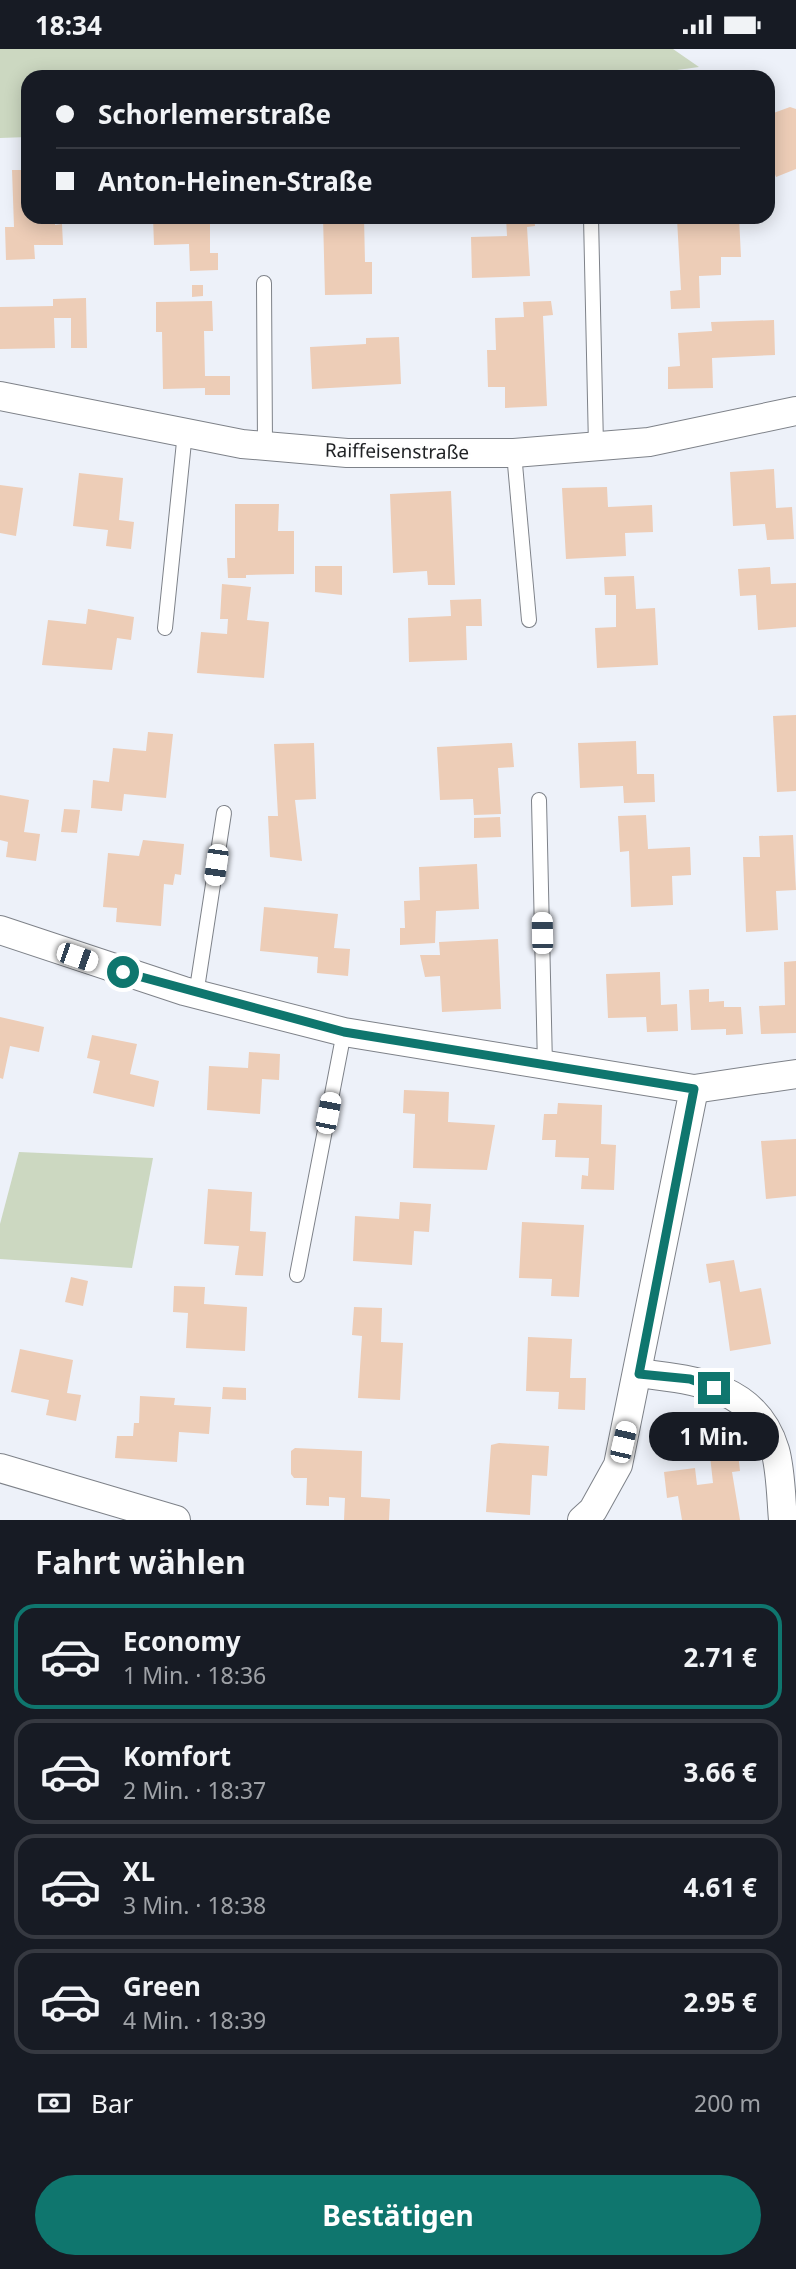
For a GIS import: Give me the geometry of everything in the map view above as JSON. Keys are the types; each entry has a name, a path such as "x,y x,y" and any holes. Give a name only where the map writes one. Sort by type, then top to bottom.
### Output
{"street":[{"name":"Raiffeisenstraße","path":"0,396 265,446 347,453 514,453 649,443 796,411"},
{"path":"0,930 197,995 344,1032 694,1089 796,1074"},
{"path":"582,1520 593,1510 618,1465 639,1374 694,1089"},
{"path":"639,1374 690,1379 738,1397 762,1422 775,1450 783,1520"},
{"path":"0,1468 132,1514 176,1520"}],"lane":[{"path":"591,224 596,446"},
{"path":"264,283 265,446"},
{"path":"165,628 185,432"},
{"path":"514,453 529,619"},
{"path":"540,800 545,1066"},
{"path":"197,995 224,813"},
{"path":"297,1275 344,1032"}],"green space":[{"path":"0,49 673,49 699,67 677,70 21,70 21,137 0,138"},
{"path":"19,1152 153,1158 132,1268 0,1259 0,1224"}],"building":[{"path":"790,107 796,109 796,169 776,177 775,174 775,112"},
{"path":"12,170 21,170 21,224 62,224 63,245 34,245 35,259 6,260 5,227 14,227"},
{"path":"153,224 210,224 210,253 218,253 218,270 190,271 189,244 154,245"},
{"path":"323,224 364,224 365,262 372,262 372,294 325,295"},
{"path":"506,224 535,224 527,227 530,276 472,278 471,237 507,236"},
{"path":"677,224 739,224 741,257 721,257 721,275 699,276 700,308 671,309 670,291 681,290"},
{"path":"192,285 203,285 203,296 192,297"},
{"path":"86,298 87,348 71,348 71,318 54,318 55,348 0,349 0,307 53,306 53,299"},
{"path":"212,301 213,331 204,331 205,376 230,376 230,395 205,395 205,388 163,389 162,332 156,332 156,302"},
{"path":"551,301 553,315 543,316 547,406 505,408 505,387 488,387 487,350 496,350 495,318 524,317 523,302"},
{"path":"774,320 775,355 712,358 713,388 668,389 668,367 680,366 678,333 712,331 711,322"},
{"path":"399,337 401,384 312,389 310,347 366,344 366,338"},
{"path":"774,469 776,508 792,507 794,539 767,540 765,524 733,526 730,472"},
{"path":"79,473 123,478 119,520 134,522 131,549 106,546 108,530 73,526"},
{"path":"0,485 23,488 16,536 0,533"},
{"path":"607,487 608,507 652,505 653,532 625,533 626,556 566,559 562,488"},
{"path":"451,491 455,585 428,585 427,571 393,573 390,494"},
{"path":"235,504 279,504 278,531 294,531 294,574 228,578 227,558 235,558"},
{"path":"315,566 342,566 342,595 315,592"},
{"path":"770,567 771,584 796,583 796,627 758,630 756,595 740,596 738,569"},
{"path":"634,576 636,609 655,608 658,665 597,668 595,628 616,627 616,595 605,595 604,577"},
{"path":"222,584 251,587 247,620 269,622 264,678 197,673 201,632 227,634 228,619 220,619"},
{"path":"481,599 482,626 466,626 467,660 409,662 408,618 451,616 450,600"},
{"path":"88,609 134,617 131,640 117,638 112,670 42,665 48,620 86,624"},
{"path":"796,715 796,791 777,792 773,716"},
{"path":"148,732 173,734 166,798 124,794 122,811 91,808 93,780 109,782 113,748 146,751"},
{"path":"636,741 637,774 654,774 655,802 624,803 623,786 580,788 578,743"},
{"path":"314,743 316,799 295,800 302,861 270,857 268,816 278,816 274,744"},
{"path":"512,743 514,767 498,768 501,814 474,815 473,799 440,800 437,747"},
{"path":"0,795 29,800 24,832 40,834 36,861 6,857 8,842 0,840"},
{"path":"64,809 80,810 77,833 61,832"},
{"path":"646,815 648,849 690,847 691,875 672,876 673,905 631,907 629,851 620,852 618,816"},
{"path":"500,817 501,837 474,838 474,818"},
{"path":"793,835 796,890 776,891 778,930 746,932 743,857 760,857 759,836"},
{"path":"143,840 184,844 181,875 175,874 173,885 164,884 161,926 116,922 117,908 103,907 108,853 139,856"},
{"path":"477,864 479,909 436,911 435,943 400,945 400,928 405,928 404,901 420,900 419,867"},
{"path":"264,907 338,914 334,948 350,949 348,976 317,973 318,957 260,951"},
{"path":"498,939 501,1009 442,1012 440,976 425,977 420,955 440,955 439,942"},
{"path":"796,961 796,1033 761,1034 759,1006 785,1005 784,962"},
{"path":"660,972 661,1005 677,1004 678,1031 647,1032 646,1017 608,1018 606,974"},
{"path":"709,989 709,1002 724,1001 724,1007 741,1007 743,1034 726,1035 726,1029 691,1030 689,990"},
{"path":"0,1017 44,1027 39,1052 10,1046 3,1079 0,1078"},
{"path":"92,1035 137,1044 130,1074 159,1081 154,1107 93,1093 100,1061 87,1058"},
{"path":"249,1052 280,1054 279,1080 262,1079 260,1114 207,1110 209,1066 248,1068"},
{"path":"404,1090 449,1092 448,1122 495,1125 487,1170 413,1168 415,1114 403,1113"},
{"path":"558,1103 602,1105 601,1144 616,1145 614,1190 581,1189 582,1175 588,1176 589,1158 555,1157 556,1140 542,1140 544,1114 557,1114"},
{"path":"796,1139 796,1196 766,1199 761,1141"},
{"path":"208,1189 252,1192 250,1231 266,1232 263,1276 235,1275 239,1246 204,1244"},
{"path":"400,1202 431,1204 429,1232 414,1231 412,1265 353,1261 355,1216 399,1219"},
{"path":"522,1222 584,1225 579,1297 551,1296 552,1279 519,1278"},
{"path":"734,1260 740,1292 761,1288 771,1344 730,1351 720,1281 709,1283 706,1264"},
{"path":"71,1277 88,1281 83,1306 65,1302"},
{"path":"174,1286 205,1287 204,1304 247,1307 245,1351 186,1348 188,1313 173,1312"},
{"path":"354,1307 382,1308 381,1342 403,1343 400,1400 358,1398 362,1336 352,1335"},
{"path":"528,1337 572,1339 570,1378 586,1378 585,1410 558,1409 559,1392 526,1391"},
{"path":"20,1349 73,1360 67,1393 81,1395 76,1421 46,1415 49,1400 11,1392"},
{"path":"223,1387 246,1388 246,1400 222,1399"},
{"path":"140,1396 175,1398 174,1405 211,1407 209,1434 179,1432 177,1462 115,1458 117,1436 133,1436 134,1423 139,1423"},
{"path":"499,1443 549,1446 547,1476 532,1475 530,1515 486,1512 491,1445"},
{"path":"737,1444 740,1471 732,1472 740,1520 682,1520 678,1496 667,1498 664,1472 695,1468 697,1485 713,1483 709,1447"},
{"path":"295,1448 362,1451 361,1497 390,1499 389,1520 344,1520 345,1498 329,1497 329,1506 306,1505 307,1478 294,1478 291,1474 291,1451"}],"route":[{"path":"123,972 197,995 344,1032 694,1089 639,1374 690,1379 714,1388"}]}
